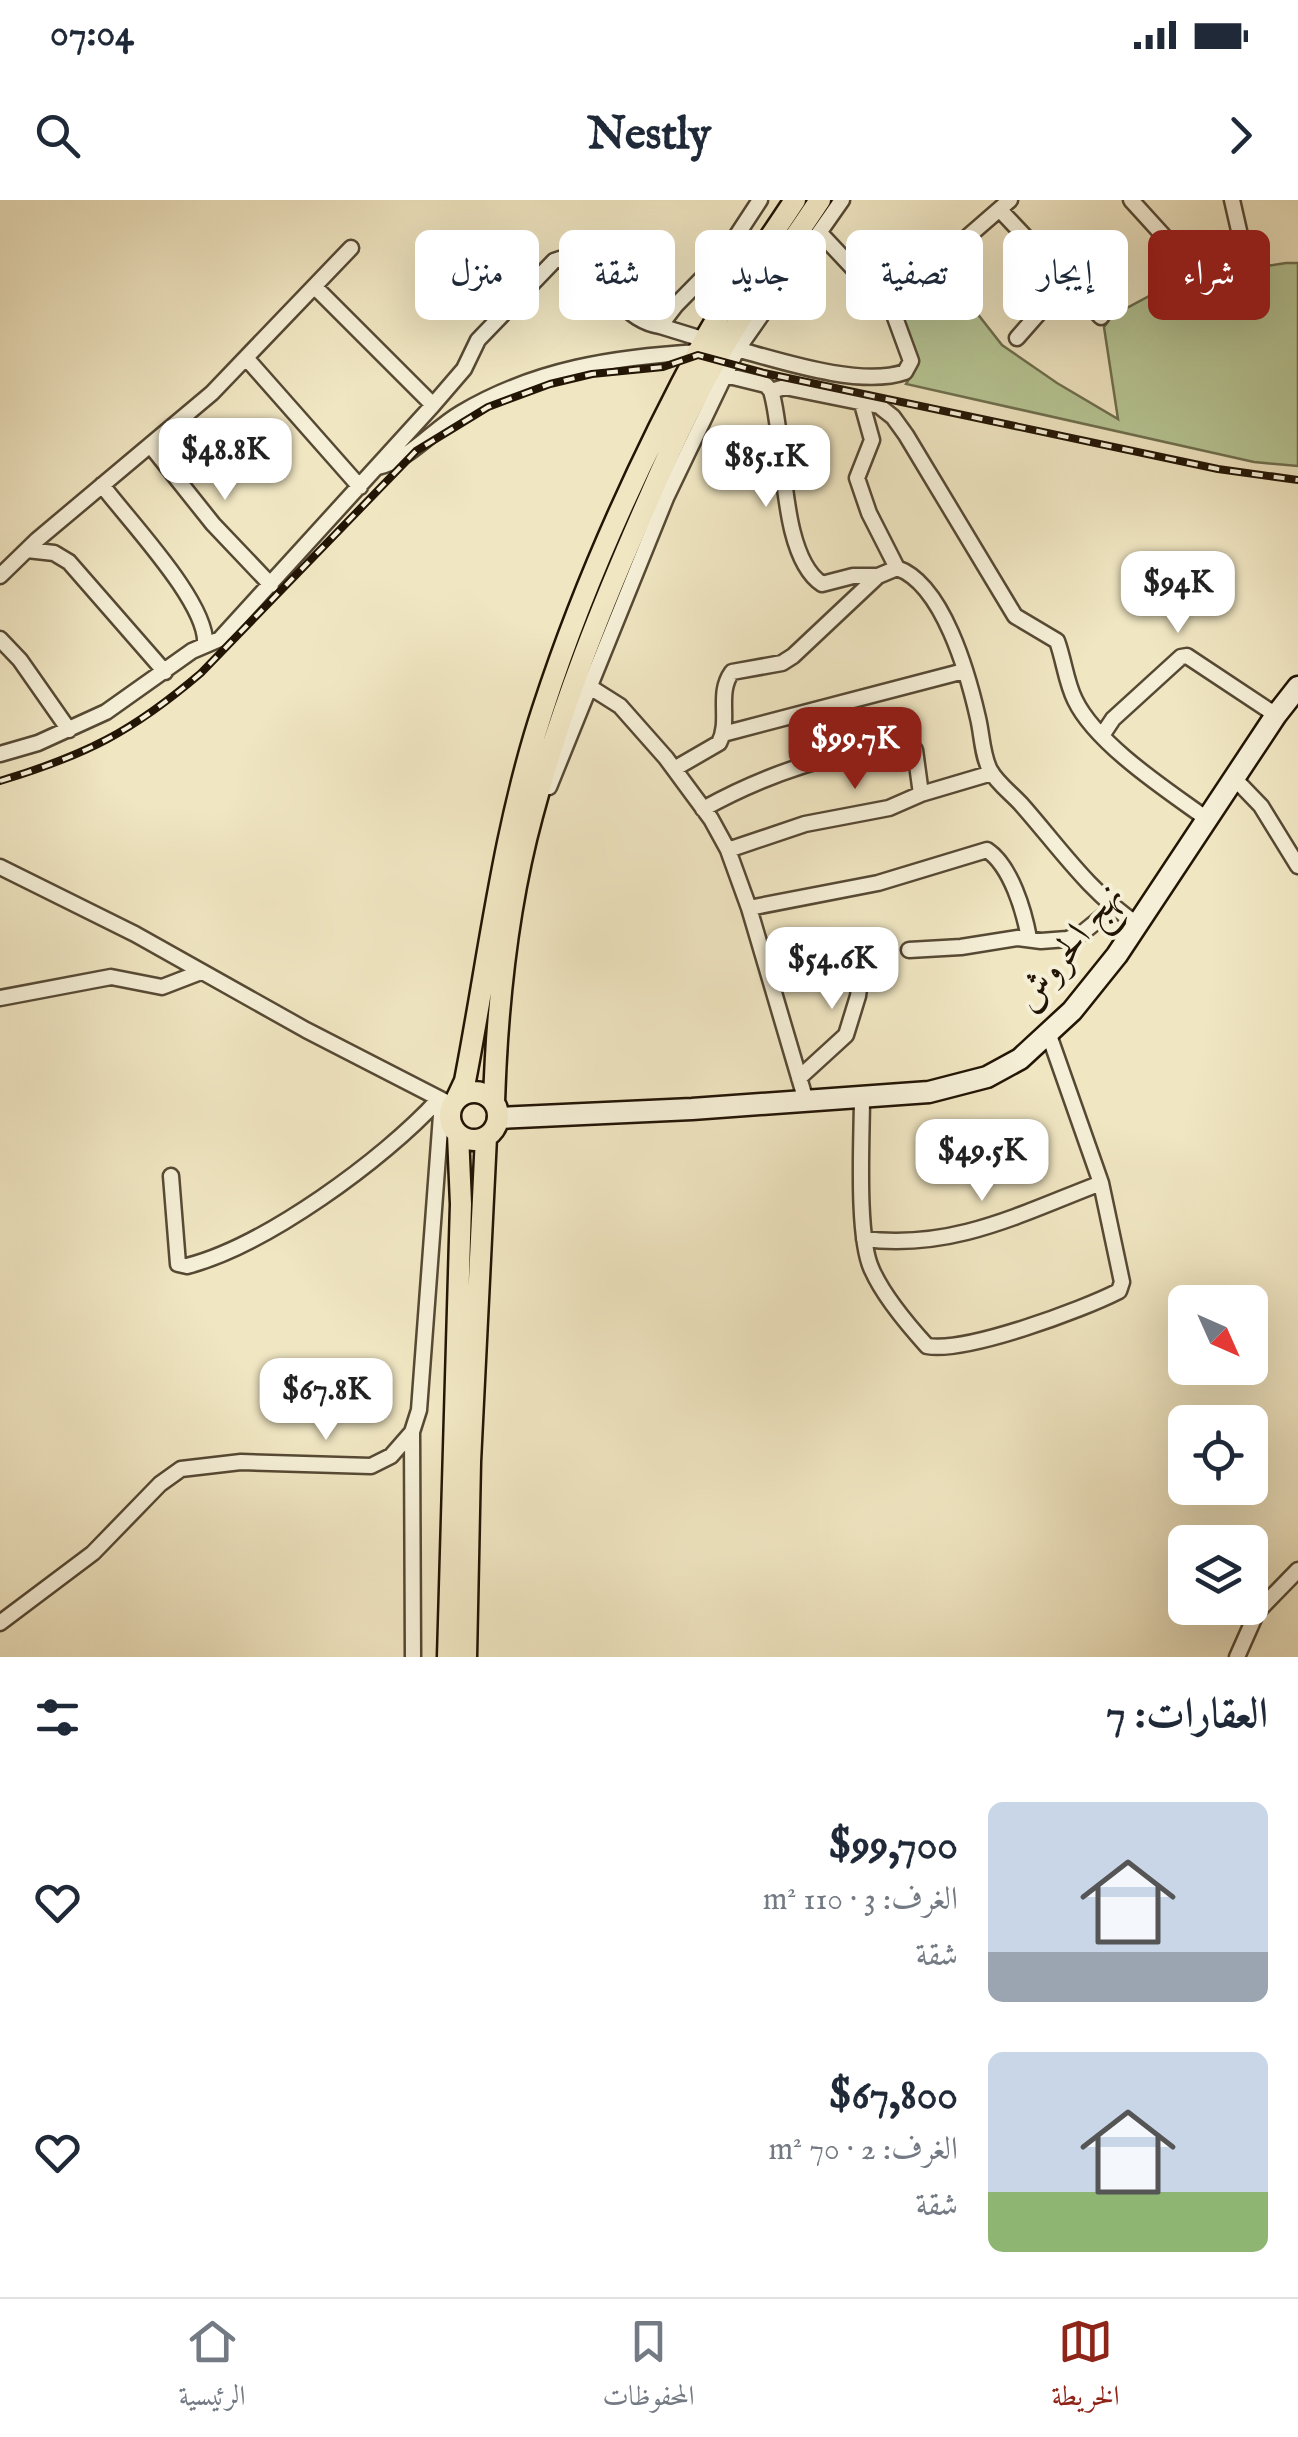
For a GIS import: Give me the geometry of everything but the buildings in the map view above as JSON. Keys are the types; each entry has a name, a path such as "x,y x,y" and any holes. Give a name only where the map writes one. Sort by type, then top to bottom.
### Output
{"main road":[{"path":"447,1101 465,1081 508,841 543,709 606,546 713,357 795,200"},
{"path":"466,1657 470,1462 486,1137 496,1110 503,982 532,814 604,605 713,357 820,200"},
{"path":"447,1101 472,1091 488,1096 496,1110"},
{"path":"447,1101 458,1134 461,1204 448,1657"},
{"path":"458,1134 472,1140 486,1137"}],"street":[{"path":"660,326 722,258 760,200"},
{"path":"822,230 842,200"},
{"path":"1131,200 1158,230"},
{"path":"1142,213 1156,200"},
{"path":"1232,200 1239,230"},
{"path":"977,230 1005,205 1026,230"},
{"path":"826,239 846,261"},
{"path":"0,576 212,393 350,248"},
{"path":"0,754 69,730 131,697 205,645 220,639 433,405 464,369 478,340 560,258 576,275 601,288 640,322 660,326 771,390 785,498 809,573 822,584 853,576 878,576"},
{"path":"315,287 433,405"},
{"path":"532,814 550,786 666,498 713,357 745,320"},
{"path":"378,467 400,460 460,414 558,370 634,356 713,357 847,375 892,377 905,372 912,361 896,320"},
{"path":"1017,338 1033,320"},
{"path":"247,358 360,486"},
{"path":"771,390 785,387 886,410 906,435 1015,616 1056,641 1074,698 1102,734 1206,820"},
{"path":"862,404 872,440 857,478 869,513 896,568 914,577 931,594 964,671 992,773 1065,859 1113,908 1137,924"},
{"path":"150,445 212,524 271,586"},
{"path":"102,485 194,602 205,631 205,645"},
{"path":"27,550 54,553 69,562 164,672"},
{"path":"723,734 722,707 728,676 739,670 782,663 793,656 878,576 896,568"},
{"path":"0,638 69,730"},
{"path":"1102,734 1113,719 1186,656 1276,715"},
{"path":"674,769 709,751 723,734 964,671"},
{"path":"590,687 620,706 674,769 728,850 806,1101"},
{"name":"نهج الحروش","path":"496,1110 806,1101 929,1092 965,1085 1020,1059 1072,1012 1137,924 1298,687"},
{"path":"703,809 744,787 802,766 908,744 915,750 921,794"},
{"path":"728,850 805,824 889,808 992,773"},
{"path":"1234,778 1261,806 1298,866"},
{"path":"749,908 878,883 982,850 994,855 1002,866 1029,938"},
{"path":"0,867 135,934 447,1101"},
{"path":"910,950 1029,938 1041,942 1067,940 1082,934 1113,908"},
{"path":"799,1078 846,1035 858,996 865,946"},
{"path":"0,998 110,977 162,987 201,972"},
{"path":"862,1097 864,1239 871,1268 910,1328 927,1346 944,1347 980,1338 1095,1303 1119,1291 1122,1282 1101,1183 1049,1036"},
{"path":"171,1176 177,1218 176,1257 178,1264 186,1266 248,1241 356,1173 447,1101"},
{"path":"412,1657 412,1432 418,1410 447,1101"},
{"path":"864,1239 902,1244 952,1238 1101,1183"},
{"path":"0,1623 94,1553 160,1484 180,1469 241,1462 371,1466 391,1456 412,1432"},
{"path":"1237,1657 1257,1612 1298,1570"}],"green space":[{"path":"1298,263 1298,466 1254,462 906,384 913,372 889,320 982,320 1002,345 1118,419 1104,327 1109,320 1128,320 1128,307 1148,297 1148,320 1270,320 1270,265"}],"railway":[{"path":"0,781 83,751 130,726 176,694 201,673 416,451 488,407 550,384 592,374 663,367 698,355 764,373 1218,469 1298,480"}]}
